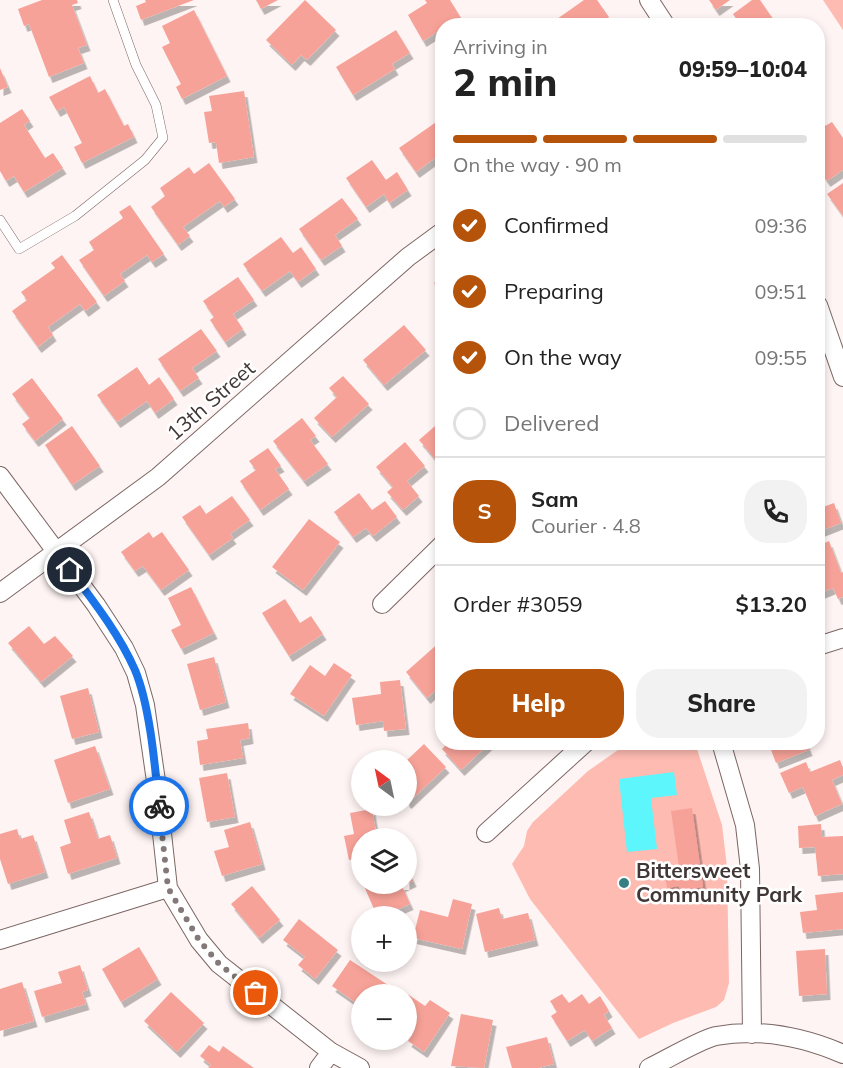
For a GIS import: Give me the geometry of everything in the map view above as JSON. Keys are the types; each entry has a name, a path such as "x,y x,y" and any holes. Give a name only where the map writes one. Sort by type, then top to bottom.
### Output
{"street":[{"path":"649,0 661,18"},
{"name":"13th Street","path":"0,593 58,553 158,477 408,257 435,237"},
{"path":"825,325 843,376"},
{"path":"0,476 96,605 124,648 136,673 145,705 168,888 199,940 219,964 331,1052 360,1068"},
{"path":"382,604 435,552"},
{"path":"825,644 843,638"},
{"path":"486,833 577,750"},
{"path":"723,750 745,825 750,869 752,1034"},
{"path":"0,940 168,888"},
{"path":"649,1068 715,1037 752,1034 789,1036 816,1042 843,1054"},
{"path":"319,1068 331,1052"}],"lane":[{"path":"0,220 19,249 75,216 145,160 162,138 156,105 136,65 113,0"}],"shaded area":[{"path":"823,0 843,0 843,30"},
{"name":"Bittersweet Community Park","path":"618,750 697,750 722,825 727,867 729,983 724,1000 716,1007 639,1039 530,899 512,864 524,846 527,831 533,822 588,771"}],"water":[{"path":"674,772 677,795 651,798 657,849 627,852 619,779"}],"building":[{"path":"42,0 77,0 78,3 72,5 87,45 78,48 84,63 49,77 29,24 24,26 18,9"},
{"path":"145,0 194,0 141,20 136,6 146,2"},
{"path":"256,0 278,0 261,9"},
{"path":"305,0 336,30 307,60 301,55 292,65 266,40"},
{"path":"425,0 450,0 461,18 435,18 435,33 423,41 408,15 427,3"},
{"path":"584,0 597,0 609,17 608,18 558,18"},
{"path":"709,0 730,0 716,10"},
{"path":"752,0 760,0 772,18 736,18 733,14"},
{"path":"194,10 227,76 182,99 176,87 181,84 162,47 170,43 162,26"},
{"path":"396,30 410,53 392,64 395,69 353,95 336,67"},
{"path":"0,68 8,87 0,90"},
{"path":"90,76 98,93 105,89 124,126 128,124 134,137 82,163 74,147 82,143 64,107 57,111 49,97"},
{"path":"244,91 254,157 219,163 216,142 209,143 204,112 212,111 209,96"},
{"path":"22,109 30,121 24,125 45,158 53,153 63,168 24,192 14,176 6,181 0,171 0,123"},
{"path":"832,122 843,138 843,170 827,181 825,178 825,126"},
{"path":"435,123 435,158 416,172 399,148"},
{"path":"372,160 386,180 397,172 408,190 389,203 384,194 366,207 346,178"},
{"path":"209,163 235,199 224,207 220,201 183,227 190,236 178,245 151,207 165,196 160,188 189,167 194,174"},
{"path":"843,183 843,216 827,194"},
{"path":"342,198 358,219 335,235 342,246 321,260 299,229"},
{"path":"130,205 164,254 152,262 147,255 120,274 125,281 104,296 79,260 94,250 89,242 123,218 119,212"},
{"path":"281,237 293,253 301,247 316,269 298,282 290,271 262,291 243,264"},
{"path":"62,255 97,302 85,311 80,304 48,327 53,335 38,347 12,311 27,300 21,292 55,268 51,263"},
{"path":"238,277 254,300 233,314 243,329 225,342 210,320 214,317 203,301"},
{"path":"404,325 426,350 384,385 363,360"},
{"path":"201,329 217,351 192,368 199,378 180,391 158,359"},
{"path":"137,367 149,385 159,377 174,399 155,413 147,401 117,422 97,395"},
{"path":"343,376 369,404 332,437 314,418 337,397 329,388"},
{"path":"32,378 63,419 35,441 22,424 30,418 12,394"},
{"path":"302,418 316,436 310,440 328,464 304,481 273,441"},
{"path":"72,426 100,466 72,485 45,445"},
{"path":"435,426 435,459 419,440"},
{"path":"405,442 425,466 407,481 419,496 403,510 387,492 393,487 376,467"},
{"path":"268,448 281,466 275,469 289,489 260,510 240,481 256,470 249,461"},
{"path":"359,493 372,510 385,501 397,517 373,536 366,528 353,537 334,512"},
{"path":"232,496 250,520 230,534 233,538 209,555 182,517 200,505 206,514"},
{"path":"834,503 841,523 825,529 825,506"},
{"path":"309,519 340,542 303,590 272,567"},
{"path":"149,532 153,538 162,532 189,570 161,590 143,566 135,571 121,552"},
{"path":"829,541 841,573 843,572 843,597 838,599 833,588 825,591 825,543"},
{"path":"191,587 214,633 181,649 171,630 181,625 168,598"},
{"path":"285,599 300,623 311,616 323,634 289,656 262,613"},
{"path":"29,626 44,644 55,636 73,656 41,682 8,643"},
{"path":"435,646 435,691 427,698 406,672"},
{"path":"214,657 226,702 200,710 187,664"},
{"path":"334,663 352,675 324,716 290,694 310,665 325,676"},
{"path":"400,680 406,729 384,731 383,721 356,725 352,698 381,694 380,682"},
{"path":"88,688 99,732 72,739 60,696"},
{"path":"248,723 250,738 240,740 243,758 200,765 197,741 208,739 206,729"},
{"path":"424,744 446,767 417,794 417,751"},
{"path":"95,746 110,789 68,803 54,760"},
{"path":"443,750 482,750 461,770"},
{"path":"771,750 809,750 776,763"},
{"path":"840,760 843,775 832,780 842,804 815,816 803,787 789,793 780,773 806,762 810,772"},
{"path":"227,773 235,817 207,822 199,778"},
{"path":"692,808 703,887 679,891 679,886 667,888 664,869 679,867 671,811"},
{"path":"89,812 98,839 110,835 117,858 68,874 60,847 71,843 64,820"},
{"path":"350,813 351,816 373,816 375,828 353,828"},
{"path":"250,822 262,864 222,876 214,851 229,847 224,830"},
{"path":"821,824 822,837 843,836 843,874 818,876 815,847 799,848 798,826"},
{"path":"17,829 20,839 33,835 45,872 8,884 0,859 0,834"},
{"path":"351,835 351,860 349,860 344,836"},
{"path":"252,886 280,920 259,938 231,904"},
{"path":"843,892 843,929 803,933 800,912 817,910 815,895"},
{"path":"367,894 406,894 410,904 405,906 373,906"},
{"path":"453,899 472,904 462,949 417,939 420,910 448,917"},
{"path":"499,908 502,919 528,913 535,940 485,952 476,914"},
{"path":"299,919 338,950 315,979 298,965 305,957 283,940"},
{"path":"139,947 158,979 121,1002 102,969"},
{"path":"825,949 827,994 799,996 796,951"},
{"path":"350,960 351,972 368,972 386,984 351,984 351,999 332,986"},
{"path":"80,965 88,990 82,992 86,1004 42,1017 34,991 62,983 58,972"},
{"path":"22,982 34,1021 0,1031 0,989"},
{"path":"171,992 204,1023 177,1052 144,1021"},
{"path":"562,994 569,1003 582,994 589,1004 600,996 609,1011 604,1015 612,1028 592,1041 585,1030 567,1041 551,1016 557,1012 550,1001"},
{"path":"430,1000 450,1013 424,1052 417,1047 417,1001 425,1006"},
{"path":"461,1014 493,1020 484,1068 451,1066"},
{"path":"547,1037 554,1064 538,1068 512,1068 506,1047"},
{"path":"209,1045 219,1052 223,1046 254,1068 208,1068 211,1065 200,1056"}],"way so far":[{"path":"159,806 168,888 199,940 219,964 256,993"}],"place":[{"name":"Bittersweet Community Park","path":"624,883"}],"route":[{"path":"70,570 124,648 136,673 145,705 159,806"}]}
